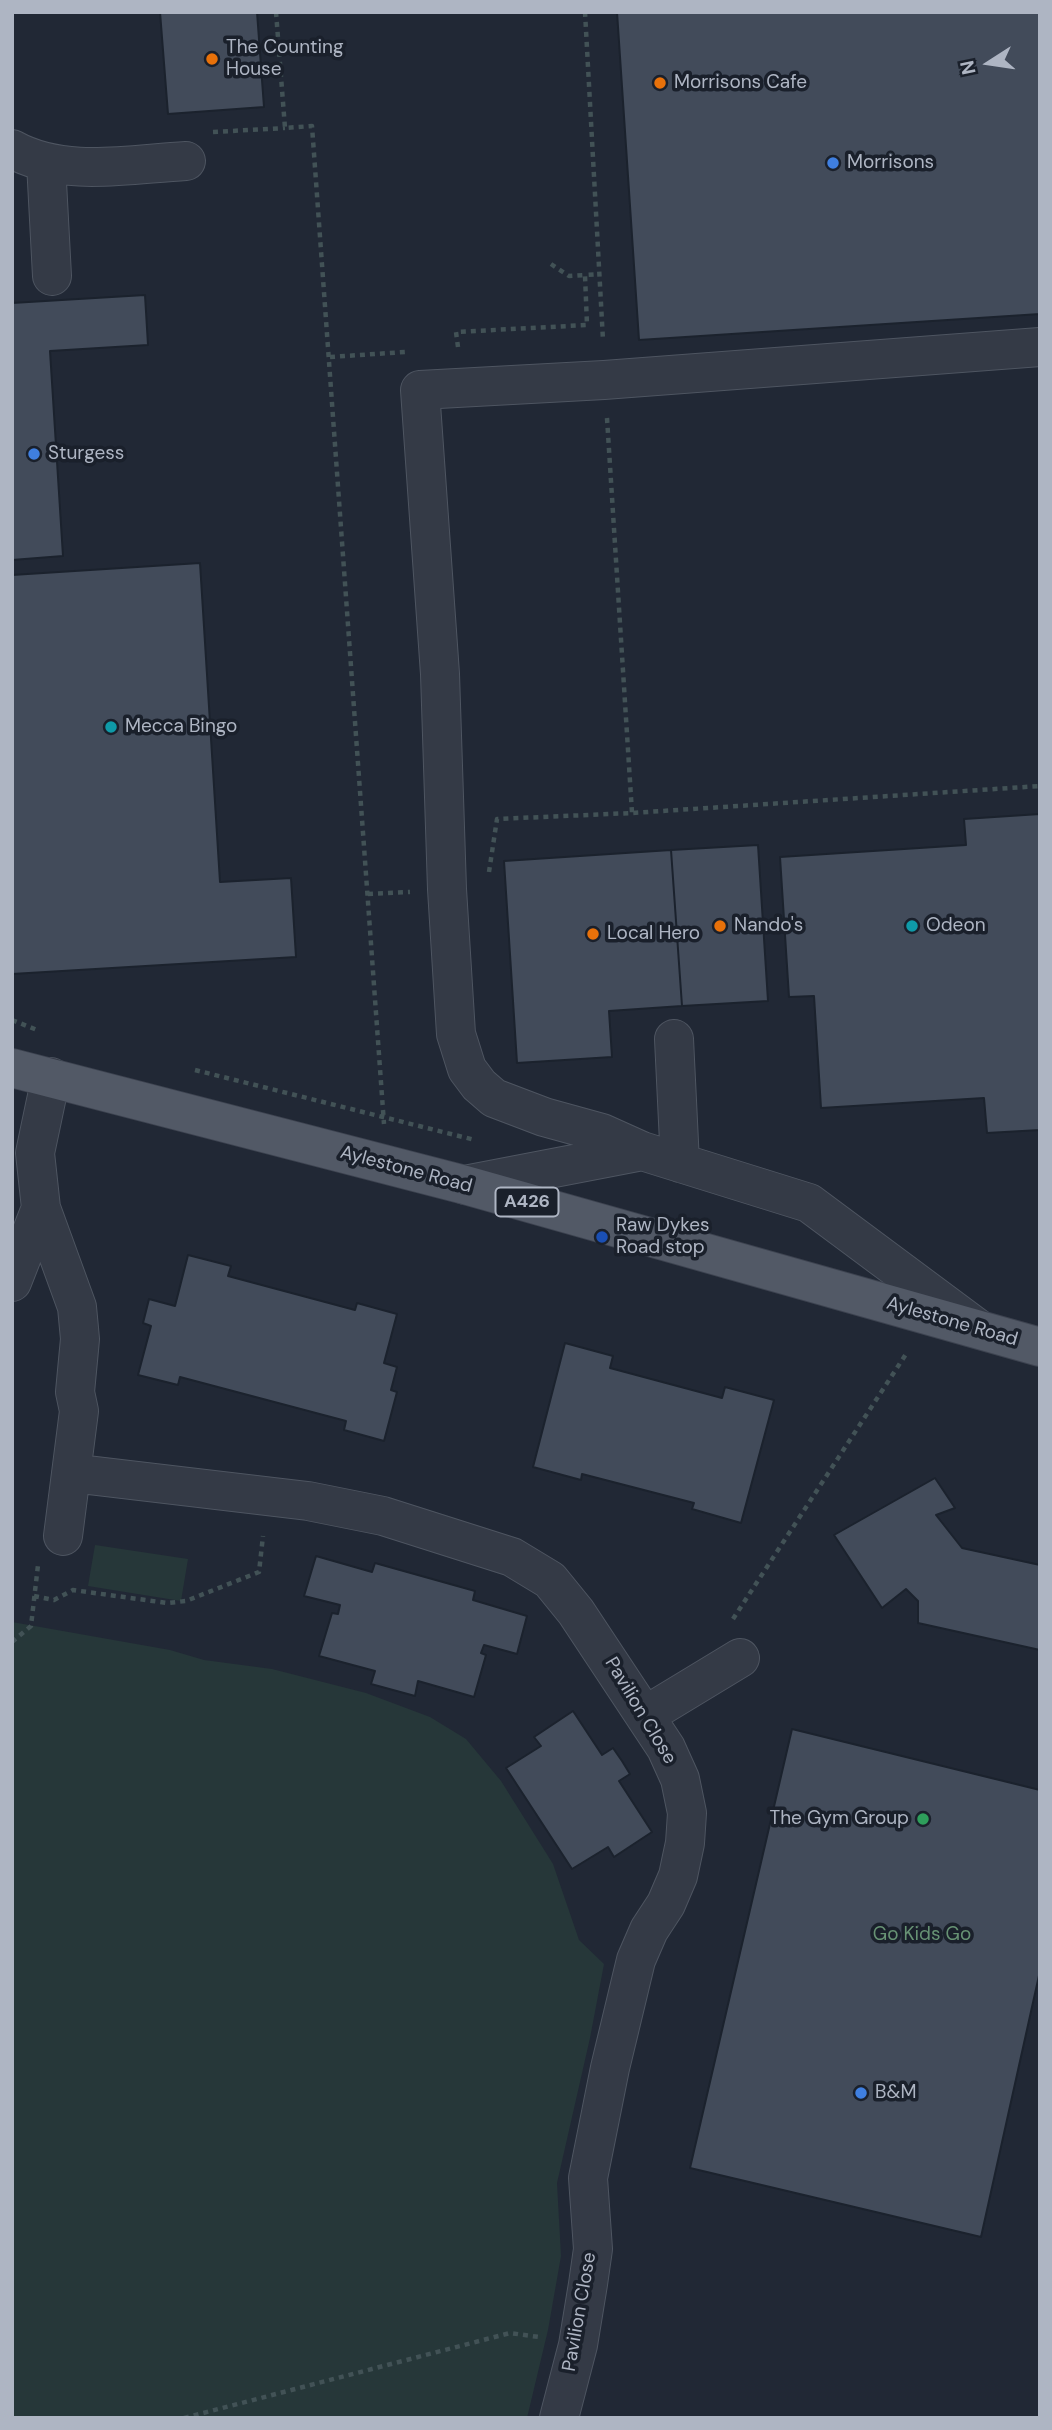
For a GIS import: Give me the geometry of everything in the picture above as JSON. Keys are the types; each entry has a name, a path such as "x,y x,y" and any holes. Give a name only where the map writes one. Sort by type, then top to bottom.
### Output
{"main road":[{"name":"Aylestone Road","path":"12,1068 465,1185 1040,1347"}],"street":[{"path":"52,276 29,156 70,168 186,161"},
{"path":"977,1328 809,1203 642,1151 602,1133 544,1117 494,1098 479,1085 467,1069 456,1034 447,889 440,674 420,390 604,380 1040,347"},
{"path":"674,1039 680,1163"},
{"path":"51,1077 35,1153 41,1208 76,1307 80,1339 75,1392 79,1411 63,1536"},
{"path":"465,1185 642,1151"},
{"path":"12,1282 41,1208"},
{"name":"Pavilion Close","path":"71,1472 308,1502 383,1516 512,1557 550,1580 576,1612 666,1748 680,1779 687,1813 685,1843 678,1875 666,1904 649,1930 636,1960 610,2068 588,2178 593,2249 578,2345 559,2418"},
{"path":"646,1716 740,1658"}],"path":[{"path":"276,12 285,128 312,126 384,1117 385,1143 381,1163"},
{"path":"585,12 604,380 632,813"},
{"path":"551,264 569,276 600,274"},
{"path":"458,348 456,332 587,325 584,275"},
{"path":"369,894 487,886 497,819 632,813 1040,786"},
{"path":"12,1020 48,1034"},
{"path":"182,1067 476,1140"},
{"path":"740,1658 731,1622 932,1316"},
{"path":"34,1597 54,1600 73,1590 167,1603 186,1601 259,1572 268,1497"},
{"path":"12,1642 31,1626 40,1552 63,1536"},
{"path":"184,2418 510,2333 546,2337 578,2345"}],"shaded area":[{"path":"95,1545 188,1559 181,1601 88,1586"},
{"path":"12,1622 170,1650 204,1660 272,1669 366,1693 430,1717 466,1739 501,1781 553,1864 579,1940 604,1964 557,2183 561,2256 548,2330 527,2418 12,2418"}],"building":[{"name":"The Counting House","path":"160,12 257,12 264,107 168,114"},
{"name":"Morrisons","path":"617,12 1040,12 1040,314 639,340"},
{"name":"Sturgess","path":"145,295 148,345 50,351 63,556 12,560 12,303"},
{"name":"Mecca Bingo","path":"200,563 220,882 291,878 296,957 12,974 12,575"},
{"name":"Odeon","path":"1040,814 1040,1130 987,1133 984,1098 821,1108 814,996 789,997 780,857 966,845 964,819"},
{"name":"Nando's","path":"758,845 768,1001 682,1006 671,850"},
{"name":"Local Hero","path":"671,850 682,1006 609,1011 612,1057 517,1063 504,861"},
{"path":"188,1255 231,1266 228,1276 355,1310 357,1303 397,1314 384,1363 397,1367 391,1390 397,1392 384,1441 344,1430 346,1421 180,1377 178,1385 138,1375 151,1326 143,1323 149,1299 175,1306"},
{"path":"565,1343 613,1356 610,1368 722,1398 725,1387 774,1400 741,1523 692,1509 694,1503 582,1474 581,1480 533,1467"},
{"path":"935,1478 955,1508 936,1515 962,1548 1040,1565 1040,1650 918,1623 918,1601 906,1589 882,1608 834,1535"},
{"path":"316,1556 372,1572 375,1563 475,1591 473,1600 527,1616 517,1654 484,1645 481,1653 486,1655 474,1697 418,1681 415,1696 371,1684 375,1671 319,1656 332,1613 338,1614 340,1605 304,1596"},
{"path":"573,1711 602,1755 613,1748 622,1761 630,1774 619,1781 652,1832 614,1857 608,1847 572,1869 506,1768 541,1746 534,1737"},
{"path":"792,1729 1040,1790 1040,1971 981,2237 690,2168"}],"place":[{"name":"The Counting House","path":"212,59"},
{"name":"Morrisons Cafe","path":"660,83"},
{"name":"Morrisons","path":"833,163"},
{"name":"Sturgess","path":"34,454"},
{"name":"Mecca Bingo","path":"111,727"},
{"name":"Nando's","path":"720,926"},
{"name":"Odeon","path":"912,926"},
{"name":"Local Hero","path":"593,934"},
{"name":"Raw Dykes Road stop","path":"602,1237"},
{"name":"The Gym Group","path":"923,1819"},
{"name":"B&M","path":"861,2093"}],"park label":[{"name":"Go Kids Go","path":"922,1935"}]}
